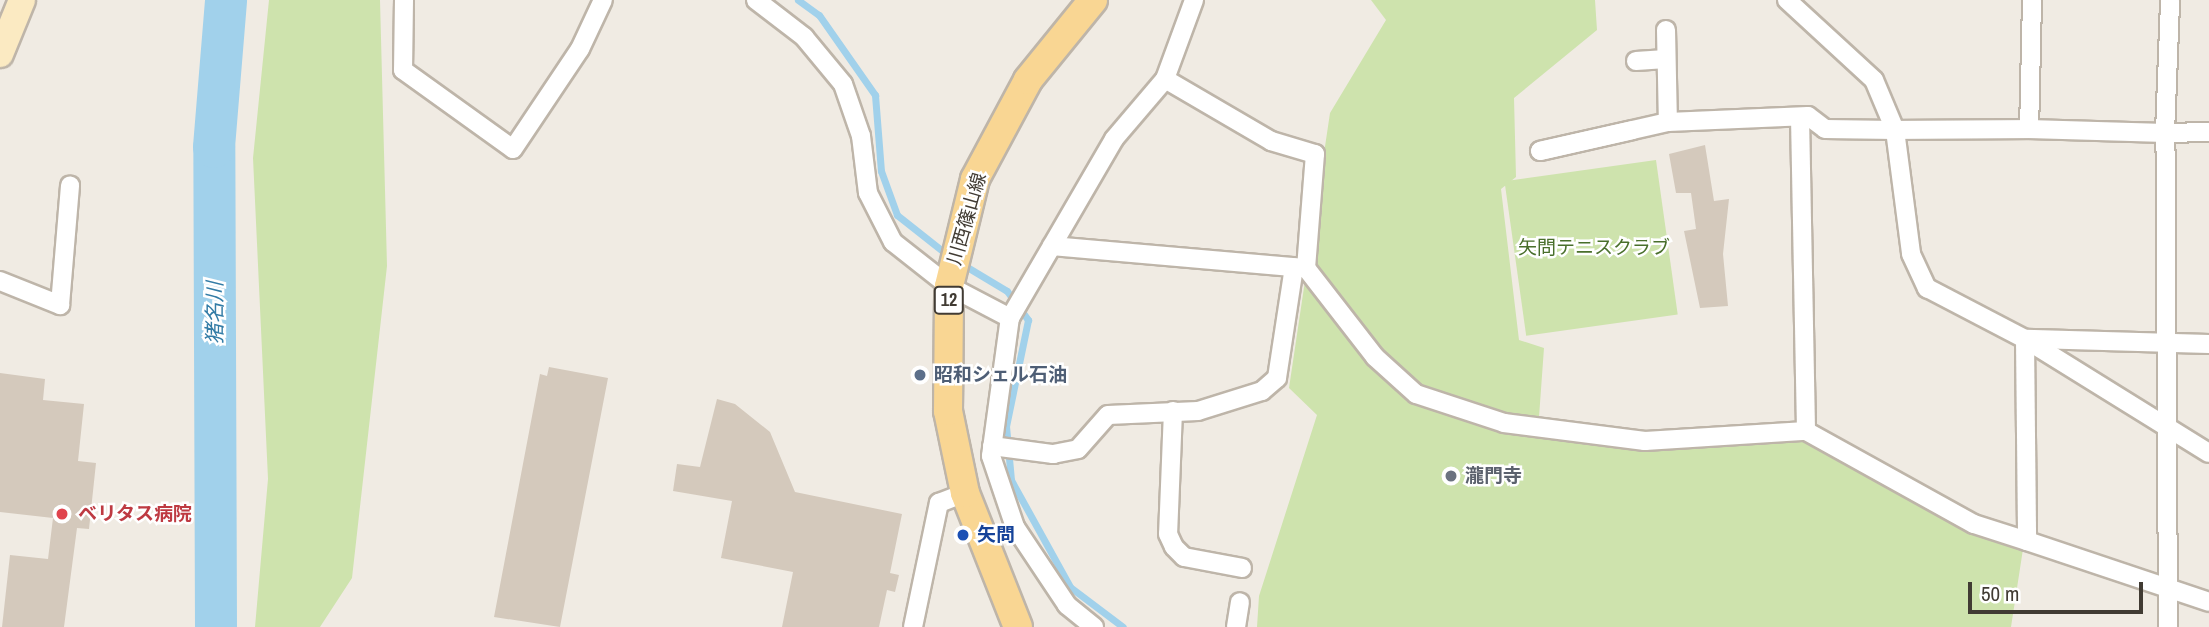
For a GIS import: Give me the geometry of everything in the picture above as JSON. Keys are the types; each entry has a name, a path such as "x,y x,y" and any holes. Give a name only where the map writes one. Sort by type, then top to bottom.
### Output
{"main road":[{"path":"0,54 22,0"},
{"name":"川西篠山線","path":"1018,627 965,493 948,411 948,286 975,179 1028,80 1093,0"}],"street":[{"path":"404,0 403,70 513,149 580,49 603,0"},
{"path":"756,0 804,37 843,83 861,136 868,192 893,242 948,286 1010,318"},
{"path":"1094,627 1067,605 1015,527 992,446 1010,318 1114,139 1165,79 1194,0"},
{"path":"1787,0 1874,80 1895,130 1910,254 1927,288 2025,340 2209,453"},
{"path":"2029,129 2032,0"},
{"path":"2168,627 2166,426 2169,345 2165,134 2170,0"},
{"path":"1666,30 1668,122"},
{"path":"1636,61 1667,59"},
{"path":"992,446 1053,454 1077,449 1108,415 1223,407 1277,378 1300,267 1315,154 1271,141 1165,79"},
{"path":"1800,117 1807,431"},
{"path":"1633,131 1540,151 1668,122 1800,117 1825,130 2029,129 2165,134 2209,132"},
{"path":"0,281 60,304 70,185"},
{"path":"1052,246 1300,267 1375,357 1416,394 1504,423 1645,441 1807,431 1974,524 2209,602"},
{"path":"2025,340 2209,344"},
{"path":"2025,340 2026,541"},
{"path":"1173,411 1168,534 1174,547 1184,556 1242,568"},
{"path":"913,627 939,503 965,493"},
{"path":"1236,627 1240,602"}],"green space":[{"path":"269,0 380,0 387,266 352,578 320,627 255,627 268,479 253,158"},
{"path":"1371,0 1595,0 1597,30 1514,98 1516,177 1501,189 1519,340 1544,348 1539,417 1592,443 1806,436 2023,549 2011,627 1257,627 1259,596 1317,415 1289,388 1330,113 1386,20"},
{"name":"矢問テニスクラブ","path":"1656,160 1678,314 1526,336 1504,181"}],"building":[{"path":"1705,145 1714,201 1729,199 1723,254 1728,306 1700,308 1684,231 1696,229 1691,193 1676,193 1669,154"},
{"path":"549,367 608,378 560,627 494,617 540,374 547,376"},
{"path":"0,373 45,379 43,400 84,404 78,461 96,463 89,529 77,528 64,627 2,627 10,555 48,559 53,518 0,512"},
{"path":"717,399 735,404 770,432 795,492 902,514 890,573 899,575 895,592 887,590 879,627 782,627 793,572 721,558 732,501 673,491 677,464 700,467"}],"waterway":[{"name":"猪名川","path":"216,627 214,147 226,0"},
{"path":"798,0 819,15 875,95 881,171 897,215 949,256"},
{"path":"962,264 1007,291 1028,320 1006,426 1011,480 1070,587 1123,627"}],"place":[{"name":"昭和シェル石油","path":"920,375"},
{"name":"瀧門寺","path":"1451,476"},
{"name":"ベリタス病院","path":"62,514"},
{"name":"矢問","path":"963,535"}]}
